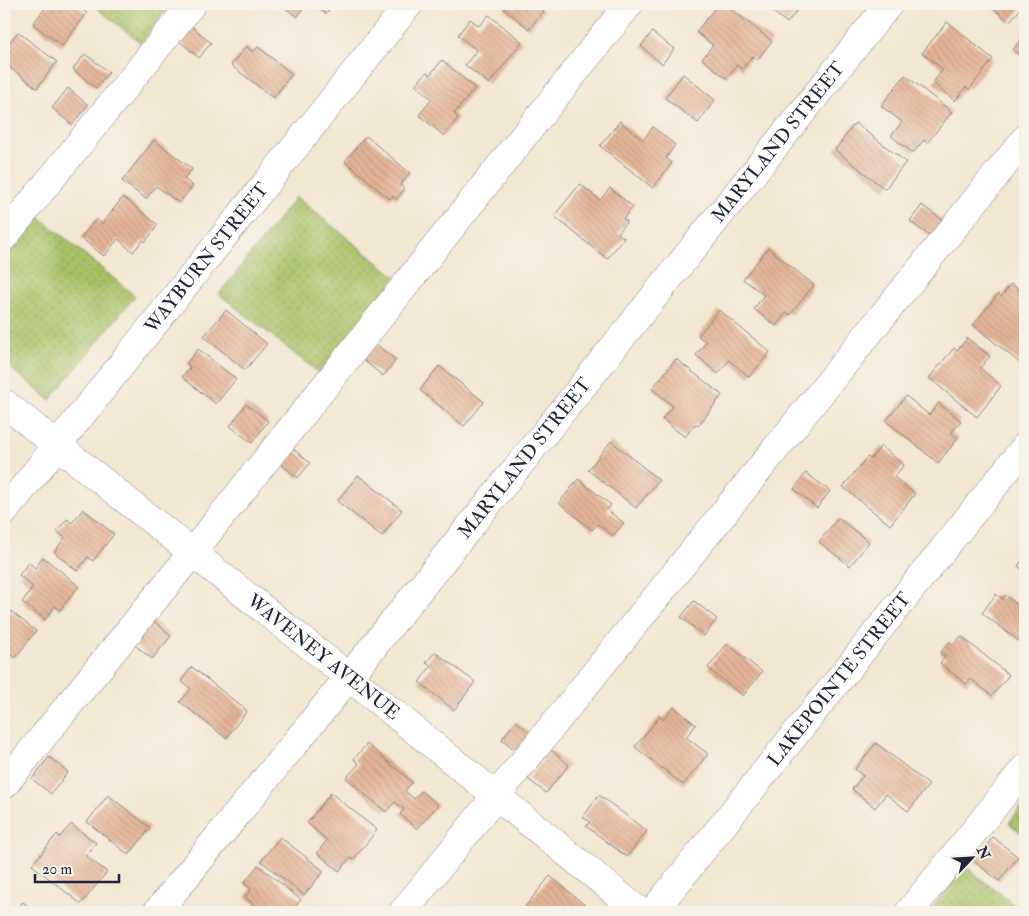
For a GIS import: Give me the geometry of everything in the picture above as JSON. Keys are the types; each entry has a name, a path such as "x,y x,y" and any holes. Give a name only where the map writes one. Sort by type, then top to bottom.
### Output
{"street":[{"path":"4,238 192,4"},
{"name":"WAYBURN STREET","path":"4,512 409,4"},
{"path":"4,785 192,553 629,4"},
{"name":"MARYLAND STREET","path":"157,912 349,677 889,4"},
{"path":"403,912 1025,139"},
{"name":"WAVENEY AVENUE","path":"4,403 349,677 640,912"},
{"name":"LAKEPOINTE STREET","path":"653,912 1025,447"},
{"path":"909,912 1025,768"}],"green space":[{"path":"92,4 171,4 141,43"},
{"path":"296,197 396,277 319,373 219,294"},
{"path":"37,215 135,296 50,400 4,363 4,255"},
{"path":"1025,802 1025,836 1009,823"},
{"path":"965,866 1023,912 929,912"}],"building":[{"path":"48,4 51,7 53,4 76,4 87,13 62,46 33,24"},
{"path":"280,4 307,4 297,17"},
{"path":"312,4 334,4 326,14"},
{"path":"508,4 542,4 539,7 544,11 529,29 504,9"},
{"path":"718,4 725,4 772,41 757,60 752,56 742,69 737,65 726,78 702,59 713,45 696,32"},
{"path":"763,4 802,4 787,23"},
{"path":"988,4 1025,4 1009,22"},
{"path":"489,15 522,42 489,84 465,65 477,50 458,35 470,19 479,26"},
{"path":"947,22 993,59 969,90 966,87 955,101 933,83 943,69 922,53"},
{"path":"188,23 211,43 199,58 176,38"},
{"path":"18,32 57,62 37,88 4,63 4,59 10,51 5,48"},
{"path":"652,32 674,49 662,64 641,46"},
{"path":"1025,34 1025,60 1013,50"},
{"path":"246,46 253,52 258,47 292,74 273,98 231,65"},
{"path":"85,54 109,72 96,88 73,69"},
{"path":"442,60 475,88 454,114 458,118 444,136 419,115 432,99 415,85 427,72 430,75"},
{"path":"683,74 715,100 698,123 665,98"},
{"path":"905,75 952,112 927,143 924,140 913,153 891,136 902,122 881,106"},
{"path":"68,88 88,105 72,125 52,108"},
{"path":"620,121 643,140 653,127 675,145 666,158 672,163 653,188 600,146"},
{"path":"855,123 906,162 885,189 835,150"},
{"path":"366,136 410,173 400,185 405,189 396,199 393,196 390,199 345,161"},
{"path":"154,140 192,169 184,179 193,186 179,203 156,186 146,199 122,181"},
{"path":"580,184 600,200 610,188 633,207 623,219 627,221 618,233 624,238 607,259 554,216"},
{"path":"123,197 158,225 145,242 143,240 133,252 118,239 104,256 81,238 96,219 102,224"},
{"path":"922,205 945,222 932,238 910,221"},
{"path":"768,248 814,285 790,315 786,313 776,326 754,309 764,295 743,279"},
{"path":"1011,284 1025,295 1025,357 1020,363 973,325 998,294 1001,297"},
{"path":"226,310 267,344 245,370 204,336"},
{"path":"719,310 770,352 749,377 729,360 718,374 696,355 706,342 698,336"},
{"path":"967,338 990,356 980,368 1001,386 977,417 929,378 954,348 957,351"},
{"path":"373,342 396,360 383,376 361,358"},
{"path":"198,349 236,379 216,404 182,377 190,368 187,363"},
{"path":"676,359 722,395 698,426 695,424 685,437 662,419 673,406 652,389"},
{"path":"439,366 484,402 464,426 420,390"},
{"path":"906,396 929,415 939,403 961,421 951,433 958,438 938,463 886,421"},
{"path":"246,404 268,421 252,443 230,426"},
{"path":"611,441 659,480 636,508 588,470"},
{"path":"290,446 310,463 298,478 278,462"},
{"path":"881,446 904,465 894,477 915,494 890,525 843,487 867,457 871,459"},
{"path":"806,473 830,491 817,508 794,489"},
{"path":"358,475 402,510 382,536 337,501"},
{"path":"578,479 611,505 607,510 624,523 613,536 598,524 592,530 559,503"},
{"path":"83,509 114,534 93,561 88,557 77,571 54,552 65,538 57,531 67,519 72,523"},
{"path":"838,518 869,542 850,566 819,542"},
{"path":"1025,556 1025,572 1018,566"},
{"path":"43,557 79,586 60,610 55,606 45,620 22,602 33,587 19,575 29,562 35,568"},
{"path":"996,594 1003,599 1005,595 1025,611 1025,633 1019,641 982,613"},
{"path":"694,601 717,619 704,636 681,617"},
{"path":"4,606 36,631 15,658 10,654 4,662"},
{"path":"151,618 171,636 152,659 131,642"},
{"path":"961,636 1009,675 992,696 971,679 966,684 940,663 945,657 940,653 949,642 953,645"},
{"path":"727,644 762,672 743,696 708,668"},
{"path":"435,652 475,682 454,710 419,682 431,666 426,663"},
{"path":"192,667 247,711 226,738 180,702 191,689 181,681"},
{"path":"674,707 696,725 686,737 708,754 683,785 635,747 660,716 663,719"},
{"path":"516,721 531,734 517,752 502,739"},
{"path":"876,743 929,785 908,811 886,794 875,808 852,789 863,776 855,769"},
{"path":"367,744 412,782 405,791 414,799 421,791 438,805 417,829 400,814 404,809 395,802 386,812 346,778 359,764 354,759"},
{"path":"551,750 569,765 546,793 528,779"},
{"path":"49,757 68,772 51,794 32,779"},
{"path":"331,793 377,830 353,860 350,858 339,871 317,853 327,840 307,823"},
{"path":"108,795 150,828 129,855 87,822"},
{"path":"599,795 647,831 627,857 586,826 590,822 583,817"},
{"path":"71,824 96,843 86,856 107,872 81,904 32,865 57,834 60,837"},
{"path":"280,837 324,871 304,895 261,861"},
{"path":"993,837 1018,857 999,881 974,861"},
{"path":"258,865 301,900 290,912 263,912 245,897 251,889 244,883"},
{"path":"550,876 586,906 581,912 521,912"},
{"path":"23,902 36,912 15,912"}]}
